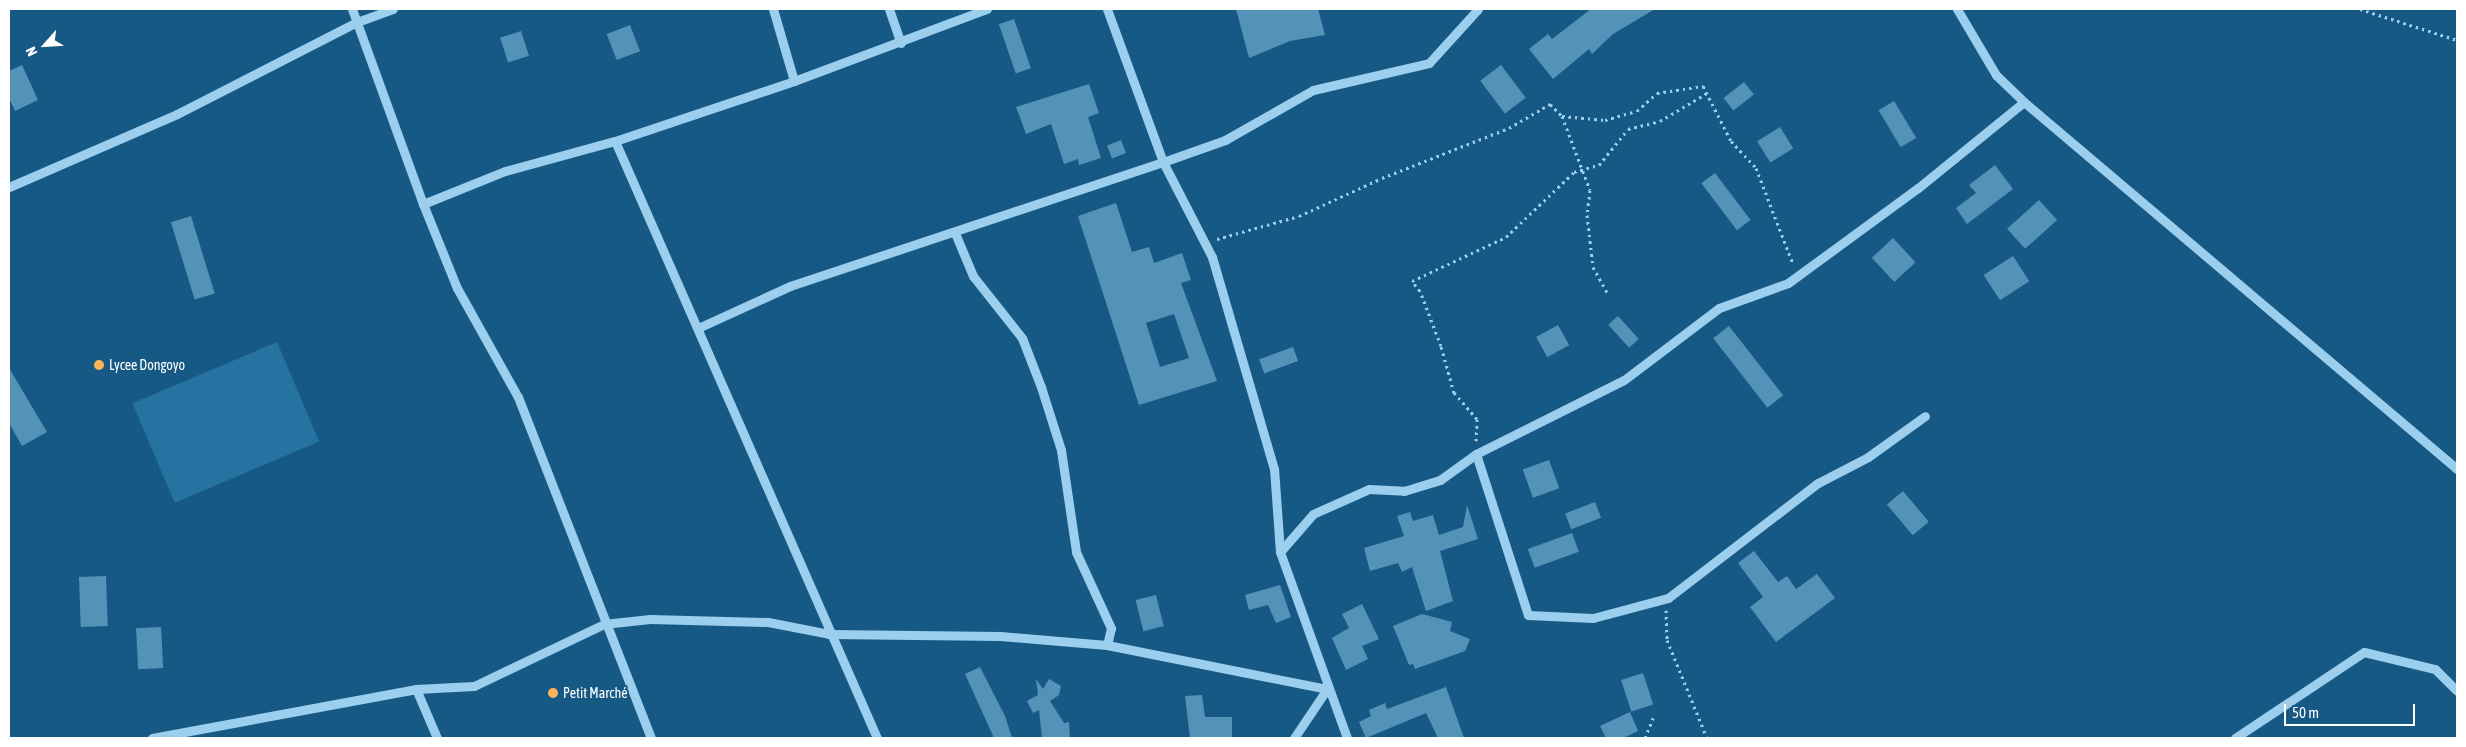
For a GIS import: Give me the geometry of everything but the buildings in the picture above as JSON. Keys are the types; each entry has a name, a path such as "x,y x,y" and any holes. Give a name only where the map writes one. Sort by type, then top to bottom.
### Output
{"street":[{"path":"352,9 423,204 457,288 518,398 604,624 650,738"},
{"path":"9,187 177,114 357,22 393,9"},
{"path":"773,9 794,82"},
{"path":"889,9 901,43"},
{"path":"423,204 505,171 615,141 794,82 987,9"},
{"path":"1107,9 1163,162 1204,242 1274,469 1280,552 1326,689 1347,738"},
{"path":"698,328 790,286 955,233 1225,140 1313,90 1429,63 1478,9"},
{"path":"1957,9 1996,75 2024,102 2457,469"},
{"path":"1280,552 1313,514 1341,499 1369,489 1404,491 1440,480 1476,454 1624,380 1719,308 1788,283 1918,188 2024,102"},
{"path":"615,141 876,738"},
{"path":"955,233 973,276 1022,338 1041,387 1061,450 1076,552 1111,628 1107,645"},
{"path":"1476,454 1528,615 1593,618 1668,598 1818,482 1868,457 1925,416"},
{"path":"152,738 416,689 474,686 604,624 685,618 768,622 829,634 990,636 1107,645 1326,689"},
{"path":"2235,738 2364,652 2436,669 2457,691"},
{"path":"416,689 437,738"},
{"path":"1294,738 1326,689"}],"path":[{"path":"2360,9 2457,40"},
{"path":"1562,116 1605,120 1637,111 1657,93 1679,87 1703,86 1731,141 1756,168 1794,265 1788,283"},
{"path":"1476,454 1477,419 1454,393 1438,337 1420,291 1412,281 1506,237 1574,172 1600,165 1628,129 1660,121 1707,93"},
{"path":"1204,242 1299,216 1382,178 1509,128 1550,104 1562,116 1590,190 1587,215 1593,267 1608,294"},
{"path":"1668,598 1667,640 1708,738"},
{"path":"1645,738 1653,718"}],"shaded area":[{"path":"277,342 319,441 175,503 132,403"}],"place":[{"name":"Lycee Dongoyo","path":"99,365"},
{"name":"Petit Marché","path":"553,693"}]}
